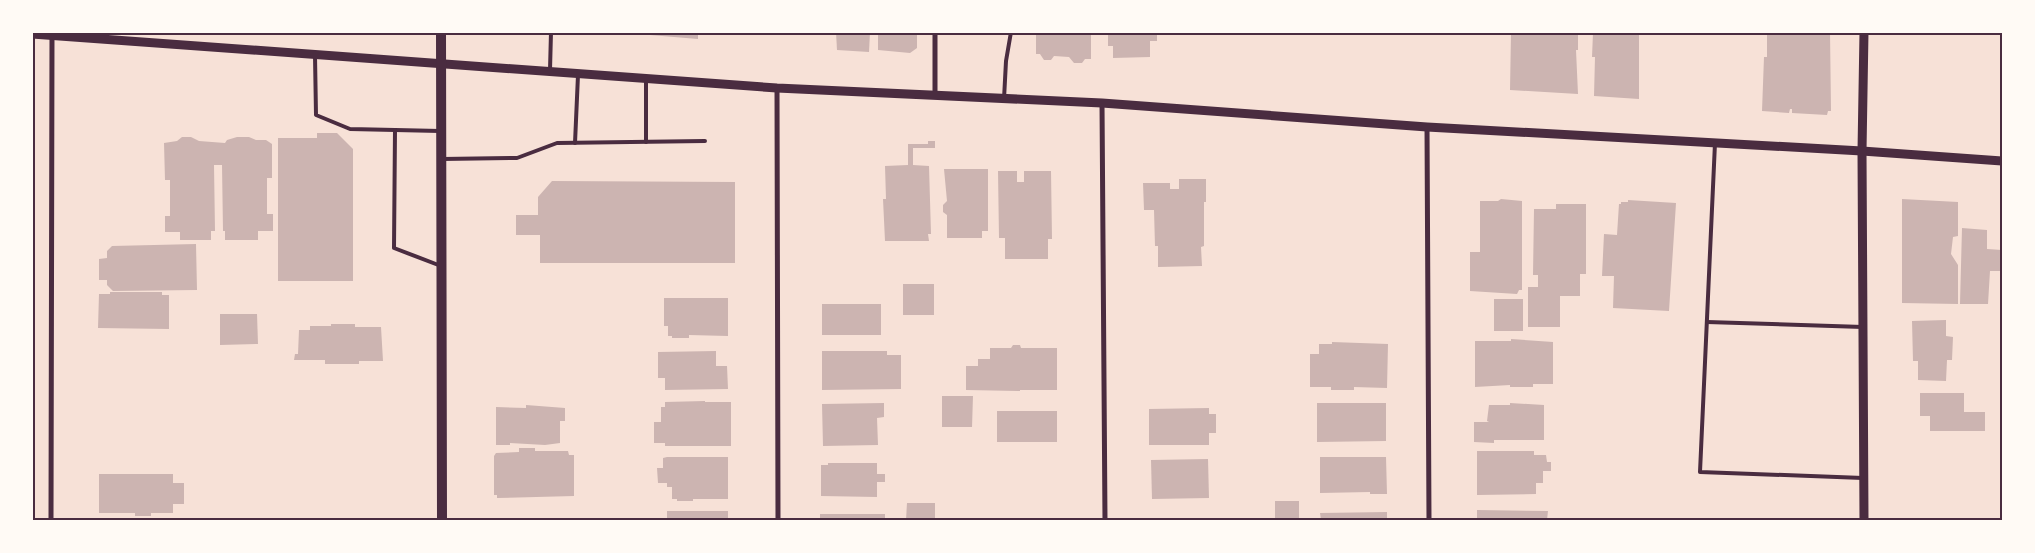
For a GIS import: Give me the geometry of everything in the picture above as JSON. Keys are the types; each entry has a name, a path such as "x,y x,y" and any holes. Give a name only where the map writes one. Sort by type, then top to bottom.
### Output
{"main road":[{"path":"441,32 442,520"}],"street":[{"path":"935,32 935,96"},
{"path":"1864,32 1862,151 1864,520"},
{"path":"32,34 777,88 1102,103 1427,127 2002,160"},
{"path":"51,520 52,35"},
{"path":"777,88 778,520"},
{"path":"1102,103 1105,520"},
{"path":"1427,127 1429,520"}],"lane":[{"path":"550,71 551,32"},
{"path":"1004,99 1006,61 1011,32"},
{"path":"315,54 316,115 350,129 442,131"},
{"path":"575,142 578,73"},
{"path":"646,78 646,142"},
{"path":"395,130 394,248 442,267"},
{"path":"442,159 517,158 557,143 704,141"},
{"path":"1715,143 1700,472 1864,478"},
{"path":"1707,322 1862,328"}],"building":[{"path":"650,32 698,32 698,39 650,35"},
{"path":"836,32 870,32 869,52 837,50"},
{"path":"878,32 917,32 917,48 910,53 878,50"},
{"path":"1036,32 1091,32 1091,59 1085,59 1082,63 1074,63 1069,57 1054,56 1051,60 1044,60 1040,54 1036,54"},
{"path":"1108,32 1157,32 1157,41 1150,41 1150,57 1113,58 1113,46 1108,46"},
{"path":"1578,32 1578,50 1576,50 1578,94 1510,90 1511,33"},
{"path":"1767,32 1830,32 1831,111 1828,111 1827,115 1792,113 1792,109 1790,109 1789,113 1762,111 1764,57 1767,57"},
{"path":"1593,33 1639,34 1639,99 1594,96 1595,57 1592,57"},
{"path":"317,133 337,133 353,149 353,281 278,281 278,138 317,138"},
{"path":"182,137 191,137 199,141 225,143 227,140 237,137 249,137 256,140 266,140 272,144 272,178 267,178 267,214 273,214 273,231 258,231 258,240 225,240 225,231 223,231 222,165 214,165 215,231 211,231 211,240 180,240 180,232 165,232 165,216 170,216 170,180 165,180 164,143 177,141"},
{"path":"928,141 935,141 935,148 913,148 913,165 929,166 931,234 928,234 929,241 885,241 883,199 886,199 885,166 908,165 908,144 928,144"},
{"path":"944,169 988,169 988,231 982,231 982,238 947,238 947,215 943,212 943,205 947,201"},
{"path":"998,171 1017,171 1017,182 1024,182 1024,171 1051,171 1052,239 1048,239 1048,259 1005,259 1005,238 999,238"},
{"path":"1179,179 1206,179 1204,246 1201,247 1202,266 1158,267 1158,246 1155,246 1154,210 1144,210 1143,183 1170,183 1170,189 1179,189"},
{"path":"552,181 735,182 735,263 540,263 540,235 516,235 516,215 538,215 538,197"},
{"path":"1501,199 1522,201 1522,290 1519,290 1517,294 1470,291 1470,252 1480,252 1480,201 1498,201"},
{"path":"1902,199 1958,202 1958,236 1953,237 1951,254 1958,265 1958,304 1902,303"},
{"path":"1628,200 1676,203 1669,311 1613,308 1614,276 1602,276 1604,234 1617,235 1619,204 1621,202 1628,202"},
{"path":"1556,204 1586,204 1586,274 1580,274 1580,296 1560,296 1560,327 1528,327 1528,287 1538,287 1538,275 1533,275 1534,209 1556,209"},
{"path":"1962,228 1987,230 1987,249 2002,250 2002,271 1990,271 1988,304 1960,304"},
{"path":"196,244 197,290 113,291 107,285 107,280 99,280 99,259 107,258 107,251 112,246"},
{"path":"903,284 934,284 934,315 903,315"},
{"path":"110,292 162,292 162,295 169,295 169,329 98,328 99,294 110,294"},
{"path":"664,298 728,298 728,336 689,335 689,338 672,338 672,336 668,336 668,326 664,326"},
{"path":"1494,299 1523,299 1523,331 1494,331"},
{"path":"822,304 881,304 881,335 822,335"},
{"path":"220,314 257,314 258,344 220,345"},
{"path":"1946,320 1946,336 1953,337 1952,360 1947,360 1946,381 1918,380 1918,361 1913,361 1912,321"},
{"path":"331,324 355,324 355,327 381,327 383,361 359,361 359,364 325,364 325,360 294,360 295,354 298,354 299,330 310,330 310,326 331,326"},
{"path":"1511,339 1553,342 1553,384 1533,384 1533,387 1510,387 1510,385 1475,387 1475,341 1511,341"},
{"path":"1332,342 1388,344 1387,388 1354,387 1354,390 1331,390 1331,387 1310,387 1310,354 1319,354 1319,344 1332,344"},
{"path":"1013,345 1020,345 1021,348 1057,348 1057,390 966,390 966,366 978,366 978,359 990,359 990,348 1011,348"},
{"path":"716,351 716,366 727,366 728,389 665,390 665,378 658,378 658,352"},
{"path":"822,351 887,351 887,355 901,355 901,389 822,390"},
{"path":"1920,393 1964,393 1964,412 1985,412 1985,431 1930,431 1930,416 1920,416"},
{"path":"942,396 973,396 972,427 942,427"},
{"path":"665,402 731,402 731,446 665,446 665,443 654,443 654,422 661,422 661,407 665,407"},
{"path":"884,403 884,417 877,418 878,445 823,446 822,404"},
{"path":"1317,403 1386,403 1386,441 1317,442"},
{"path":"1510,403 1544,405 1544,440 1494,440 1494,443 1474,442 1474,422 1489,422 1487,421 1489,405 1510,405"},
{"path":"526,405 565,408 565,421 560,421 560,443 545,445 510,443 510,445 496,445 496,407 526,408"},
{"path":"1209,408 1209,414 1216,414 1216,433 1209,433 1209,445 1149,445 1149,409"},
{"path":"997,411 1057,411 1057,442 997,442"},
{"path":"519,448 535,448 535,451 568,451 569,455 574,455 574,496 497,498 497,495 494,495 494,456 496,453 519,452"},
{"path":"1477,451 1534,451 1534,455 1546,455 1547,462 1551,462 1551,471 1543,471 1543,483 1536,483 1536,494 1477,495"},
{"path":"728,457 728,499 677,501 677,499 672,499 672,487 667,487 667,483 658,483 657,468 663,468 663,458"},
{"path":"1320,457 1386,457 1387,494 1370,494 1370,492 1320,493"},
{"path":"1208,459 1209,498 1152,499 1151,460"},
{"path":"828,463 877,463 877,474 885,474 885,482 877,482 877,497 821,496 821,465 828,465"},
{"path":"99,474 173,474 173,483 184,483 184,504 173,504 173,513 151,513 151,516 135,516 135,513 99,513"},
{"path":"1275,501 1299,501 1299,520 1275,520"},
{"path":"907,503 935,503 935,520 906,520"},
{"path":"1477,510 1548,511 1547,520 1477,520"},
{"path":"667,511 728,511 728,520 667,520"},
{"path":"1387,512 1387,520 1321,520 1320,513"},
{"path":"820,514 885,514 885,520 820,520"}]}
